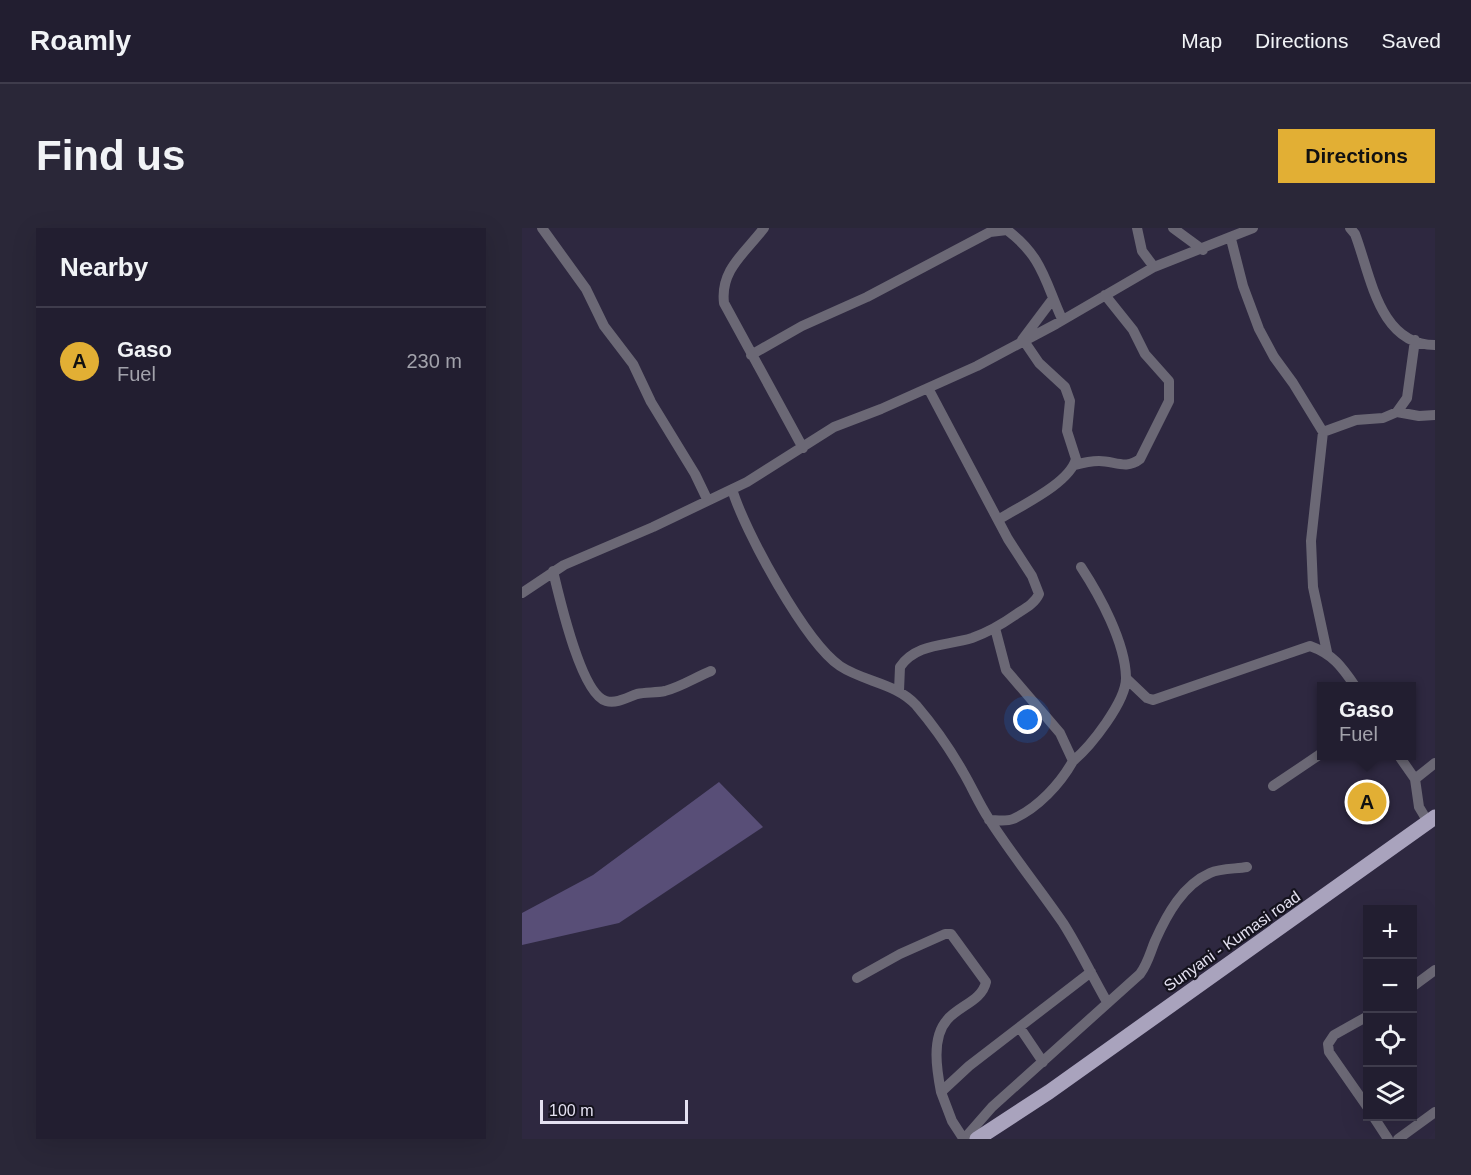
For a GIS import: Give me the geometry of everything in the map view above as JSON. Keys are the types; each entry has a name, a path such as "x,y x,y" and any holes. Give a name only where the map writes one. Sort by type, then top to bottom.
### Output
{"main road":[{"name":"Sunyani - Kumasi road","path":"1049,1092 1432,820"},
{"path":"968,1139 1049,1092"},
{"path":"993,1139 1020,1120 1049,1092"}],"street":[{"path":"542,228 586,289 604,326 633,364 651,402 695,474 712,498 739,514"},
{"path":"764,228 726,276 722,287 724,303 803,448"},
{"path":"1137,228 1142,251 1154,267"},
{"path":"1173,228 1203,250"},
{"path":"522,593 552,572 591,552 652,527 732,489 803,448 834,427 928,388 1021,342 1154,267 1203,250 1253,228"},
{"path":"1350,228 1359,245 1386,321 1398,334 1435,345"},
{"path":"751,355 802,326 867,297 990,232 1007,230 1019,238 1045,274 1052,300 1062,319"},
{"path":"1231,238 1243,285 1259,329 1274,357 1323,432 1311,541 1313,587 1327,652"},
{"path":"1075,465 1099,461 1126,466 1133,464 1140,459 1169,401 1169,381 1145,354 1133,330 1105,295"},
{"path":"1021,342 1052,300"},
{"path":"1323,432 1356,420 1383,418 1397,412 1407,398 1415,340"},
{"path":"998,520 1058,483 1075,465 1076,459 1067,431 1070,401 1065,387 1039,363 1021,342"},
{"path":"899,691 900,667 913,653 928,647 966,640 995,628 1021,612 1039,594 1032,576 998,520 928,388"},
{"path":"1397,412 1419,416 1435,415"},
{"path":"732,489 739,514 773,576 823,650 838,665 852,673 899,691 914,703 930,723 963,771 989,820 1063,923 1107,1002"},
{"path":"1081,567 1097,591 1109,619 1119,644 1127,679 1146,698 1153,700 1289,651 1310,646 1327,652 1341,664 1352,682"},
{"path":"552,572 583,669 594,691 601,699 615,702 640,693 667,690 711,671"},
{"path":"995,628 1006,669 1060,733 1073,761"},
{"path":"989,820 1011,820 1061,781 1073,761 1116,709 1127,679"},
{"path":"1273,786 1317,756"},
{"path":"1402,760 1415,779 1419,807 1432,820"},
{"path":"1415,779 1435,763"},
{"path":"857,978 900,954 945,934 951,934 986,982 980,994 946,1020 941,1030 936,1063 941,1092 952,1121 968,1139 992,1107 1140,974 1150,960 1155,942 1175,903 1193,883 1212,872 1247,867"},
{"path":"1417,984 1435,970"},
{"path":"941,1092 969,1066 1091,972"},
{"path":"1363,1019 1334,1035 1328,1044 1329,1052 1363,1101"},
{"path":"1020,1028 1043,1062"},
{"path":"1398,1139 1435,1112"},
{"path":"1376,1121 1388,1139"}],"shaded area":[{"path":"719,782 763,827 619,923 522,945 522,913 593,875"}],"place":[{"name":"Gaso","path":"1367,802"}]}
